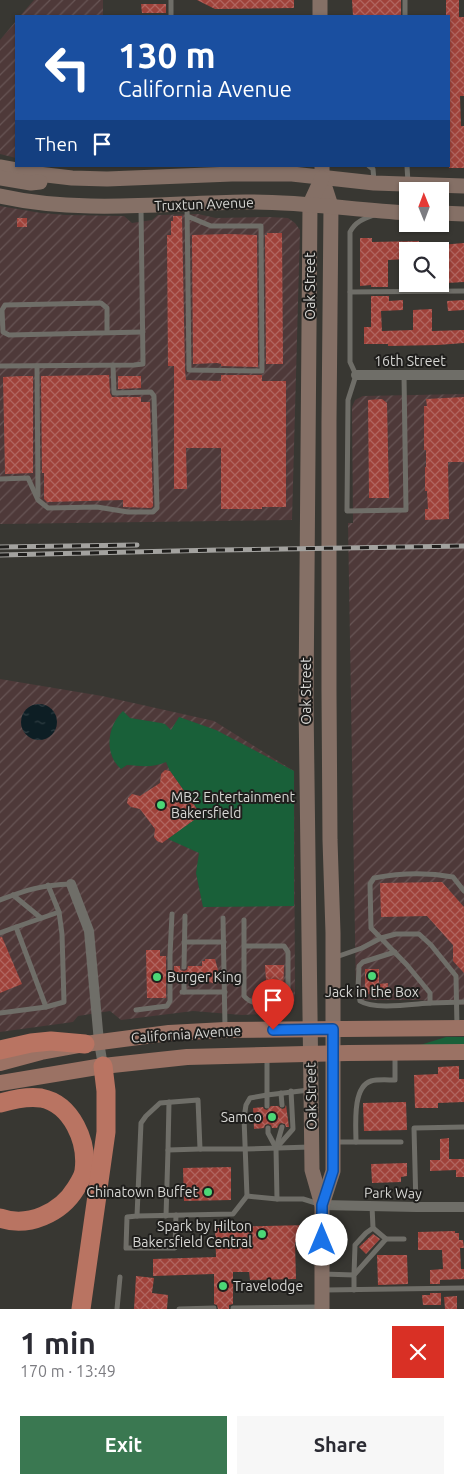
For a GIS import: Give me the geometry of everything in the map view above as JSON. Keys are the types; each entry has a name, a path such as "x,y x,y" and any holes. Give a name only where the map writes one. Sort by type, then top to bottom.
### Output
{"highway":[{"path":"0,1050 31,1043 51,1041 92,1043"},
{"path":"81,1309 106,1132 106,1091 103,1066"},
{"path":"0,1103 17,1098 34,1097 44,1099 61,1107 79,1131 84,1159 84,1171 72,1195 52,1212 29,1220 0,1218"}],"main road":[{"path":"320,0 320,15"},
{"name":"Truxtun Avenue","path":"0,167 72,178 107,179 174,171 232,174 322,172 374,183 399,184"},
{"name":"Oak Street","path":"322,172 310,204 306,620 310,1090 312,1170 322,1205 322,1308"},
{"name":"Oak Street","path":"322,172 331,206 330,840 333,958 333,1171 322,1205"},
{"path":"0,178 31,183 72,178"},
{"name":"Truxtun Avenue","path":"449,186 464,186"},
{"name":"Truxtun Avenue","path":"0,196 79,206 141,205 187,210 246,202 310,204 399,213"},
{"path":"449,214 464,214"},
{"name":"California Avenue","path":"0,1063 41,1052 161,1034 225,1030 461,1028"},
{"name":"California Avenue","path":"0,1083 103,1066 187,1058 464,1052"},
{"path":"0,1094 40,1084 64,1072"}],"street":[{"name":"16th Street","path":"356,375 464,375"},
{"path":"71,884 89,931 92,1043 103,1066"},
{"name":"Park Way","path":"322,1205 464,1206"}],"lane":[{"path":"171,0 171,15"},
{"path":"404,0 405,15"},
{"path":"370,167 373,169 374,183"},
{"path":"407,167 408,182"},
{"path":"0,366 143,364 141,205"},
{"path":"187,210 211,226 261,226 262,371 189,370 187,210"},
{"path":"384,212 358,221 350,232 350,362 356,375 348,400 347,511 406,510 404,375"},
{"path":"350,292 464,291"},
{"path":"107,332 107,308 101,303 5,305 2,310 3,332 9,335 143,332"},
{"path":"0,479 28,478 38,500 48,508 97,507 128,512 152,512 157,508 154,396 151,392 114,393 113,365"},
{"path":"37,366 38,500"},
{"path":"430,1003 430,993 395,952 371,928 370,884 374,878 389,875 432,873 453,877 464,891"},
{"path":"0,900 26,890 48,885 71,884"},
{"path":"0,1013 46,1007 64,1002 62,934 59,912 48,885"},
{"path":"13,895 41,918"},
{"path":"0,933 59,912"},
{"path":"136,1010 160,1008 167,1006 170,1001 172,914"},
{"path":"184,966 185,916"},
{"path":"223,918 225,1030"},
{"path":"244,920 244,946 244,996 254,1003 283,1003 288,995 288,952 286,948 284,946 244,946"},
{"path":"16,927 46,1007"},
{"path":"333,958 362,948 381,938 396,934 419,934 431,945 456,976 456,1002 461,1028"},
{"path":"184,942 224,942"},
{"path":"395,952 363,962 360,966 358,990 360,1001 377,1006 464,1002"},
{"path":"184,980 183,992 225,992"},
{"path":"356,1142 357,1099 362,1088 370,1081 395,1080 395,1053"},
{"path":"267,1055 267,1106"},
{"path":"176,1215 175,1248 126,1248 127,1217 136,1216 166,1216 176,1215 234,1214 247,1196 244,1118 246,1104 250,1098 267,1094 310,1090"},
{"path":"276,1148 293,1129 291,1091"},
{"path":"281,1092 282,1105"},
{"path":"136,1216 141,1123 146,1116 160,1103 198,1100 200,1149"},
{"path":"166,1216 169,1102"},
{"path":"277,1199 276,1148 282,1127"},
{"path":"416,1207 414,1128 464,1127"},
{"path":"268,1128 268,1133 276,1148"},
{"path":"333,1142 401,1142"},
{"path":"168,1150 312,1146"},
{"path":"247,1196 303,1200 322,1205"},
{"path":"372,1206 373,1228 386,1239 404,1239"},
{"path":"354,1290 355,1245 373,1228"},
{"path":"354,1275 386,1239"},
{"path":"322,1274 354,1275"},
{"path":"117,1309 120,1277"},
{"path":"322,1290 464,1288"},
{"path":"179,1309 214,1308"},
{"path":"233,1308 322,1308"}],"shaded area":[{"path":"34,0 103,0 103,15 21,15"},
{"path":"15,22 15,158 0,154 0,40"},
{"path":"0,206 41,213 124,216 132,223 152,220 158,215 198,214 216,218 288,218 295,223 300,230 292,520 0,524"},
{"path":"464,394 464,1005 419,1000 361,1000 356,995 348,523 353,523 352,407 355,400 363,396"},
{"path":"0,679 102,696 214,721 294,771 295,1001 282,1013 242,1015 193,1011 121,1020 110,1011 78,1016 73,1022 0,1032"}],"green space":[{"path":"123,711 130,718 165,724 171,730 179,717 216,730 294,771 294,906 203,907 196,873 199,853 168,839 201,814 170,771 166,762 152,766 127,765 121,769 116,763 110,748 111,732"},
{"path":"446,1037 464,1037 464,1046 420,1045"}],"water":[{"path":"39,704 52,709 57,722 52,735 39,740 26,735 21,722 26,709"}],"building":[{"path":"197,0 294,0 294,8 215,9"},
{"path":"352,0 401,0 401,15 353,15"},
{"path":"446,0 459,0 459,17 464,17 464,96 460,96 461,126 464,126 464,168 449,168 450,15 446,15"},
{"path":"141,4 166,4 166,13 142,13"},
{"path":"173,216 182,216 186,380 221,381 221,375 262,375 262,381 286,381 286,507 221,509 221,448 186,448 187,489 174,489 174,366 168,366 167,235 171,235"},
{"path":"17,218 27,218 27,227 17,227"},
{"path":"267,233 282,233 283,364 266,364 265,235"},
{"path":"192,235 257,235 258,367 221,366 221,364 217,363 193,364"},
{"path":"360,238 372,238 372,242 419,241 399,242 399,259 388,260 388,287 360,286"},
{"path":"464,243 464,282 449,283 449,244"},
{"path":"371,296 389,296 389,301 403,300 403,310 381,311 382,331 413,330 413,310 432,309 432,331 464,330 464,343 388,346 388,344 364,344 364,327 371,327"},
{"path":"464,300 464,310 448,311 447,301"},
{"path":"109,375 112,397 141,397 141,402 150,402 153,506 151,508 123,507 123,500 47,502 44,499 44,473 42,473 41,376"},
{"path":"33,376 33,473 5,474 3,377"},
{"path":"118,376 141,376 141,388 118,389"},
{"path":"464,397 464,462 448,462 449,519 425,520 425,509 428,509 427,491 425,491 426,450 424,450 424,406 427,406 426,399"},
{"path":"382,399 387,403 389,498 369,498 368,400"},
{"name":"MB2 Entertainment Bakersfield","path":"165,770 170,771 201,815 162,843 154,837 155,829 140,809 131,807 127,803 128,798 132,794 140,796 160,783 161,774"},
{"path":"442,882 464,907 464,973 453,961 453,945 427,916 381,917 380,883"},
{"path":"0,937 2,937 22,984 0,993"},
{"name":"Burger King","path":"146,950 160,950 160,956 166,956 166,998 147,998"},
{"path":"205,959 215,959 218,970 215,984 204,980 188,980 184,976 180,980 174,981 174,966 180,966 180,970 184,971 187,970 188,966 202,966 202,961 205,961"},
{"path":"265,965 284,965 283,994 267,995"},
{"name":"Jack in the Box","path":"365,969 379,969 379,984 388,983 388,993 365,994"},
{"path":"459,1066 459,1079 464,1079 464,1102 438,1103 438,1108 415,1108 414,1075 438,1074 438,1067"},
{"path":"406,1102 407,1130 364,1131 363,1103"},
{"name":"Samco","path":"286,1105 289,1127 281,1123 277,1128 272,1128 268,1124 264,1128 254,1129 253,1108 263,1107 267,1110 271,1106 278,1106 282,1109"},
{"path":"449,1138 449,1159 464,1159 464,1177 456,1177 456,1170 430,1171 430,1160 440,1160 440,1139"},
{"path":"407,1163 407,1176 401,1177 401,1182 372,1183 371,1164"},
{"name":"Chinatown Buffet","path":"231,1167 231,1200 184,1201 183,1168"},
{"path":"309,1225 310,1242 295,1242 296,1279 250,1280 249,1272 233,1272 233,1304 229,1305 229,1309 218,1309 217,1305 214,1304 214,1274 153,1276 153,1259 216,1257 215,1227"},
{"path":"455,1231 455,1233 459,1233 459,1240 463,1240 464,1248 460,1248 461,1269 464,1269 464,1279 440,1280 440,1284 430,1284 430,1270 443,1269 442,1250 418,1250 418,1232"},
{"path":"373,1234 380,1239 366,1254 359,1247"},
{"path":"377,1255 407,1255 408,1284 378,1285"},
{"path":"136,1276 154,1278 152,1293 168,1295 167,1309 134,1309"},
{"path":"430,1293 441,1293 441,1305 423,1305 422,1295 430,1295"},
{"path":"457,1296 457,1309 445,1309 444,1297"}],"railway":[{"path":"0,547 137,545"},
{"path":"0,555 464,546"}],"place":[{"name":"MB2 Entertainment Bakersfield","path":"161,805"},
{"name":"Jack in the Box","path":"372,976"},
{"name":"Burger King","path":"157,977"},
{"name":"Samco","path":"272,1117"},
{"name":"Chinatown Buffet","path":"208,1192"},
{"name":"Spark by Hilton Bakersfield Central","path":"262,1234"},
{"name":"Travelodge","path":"223,1286"}],"route":[{"path":"273,1030 333,1029 333,1171 322,1205 322,1240"}]}
